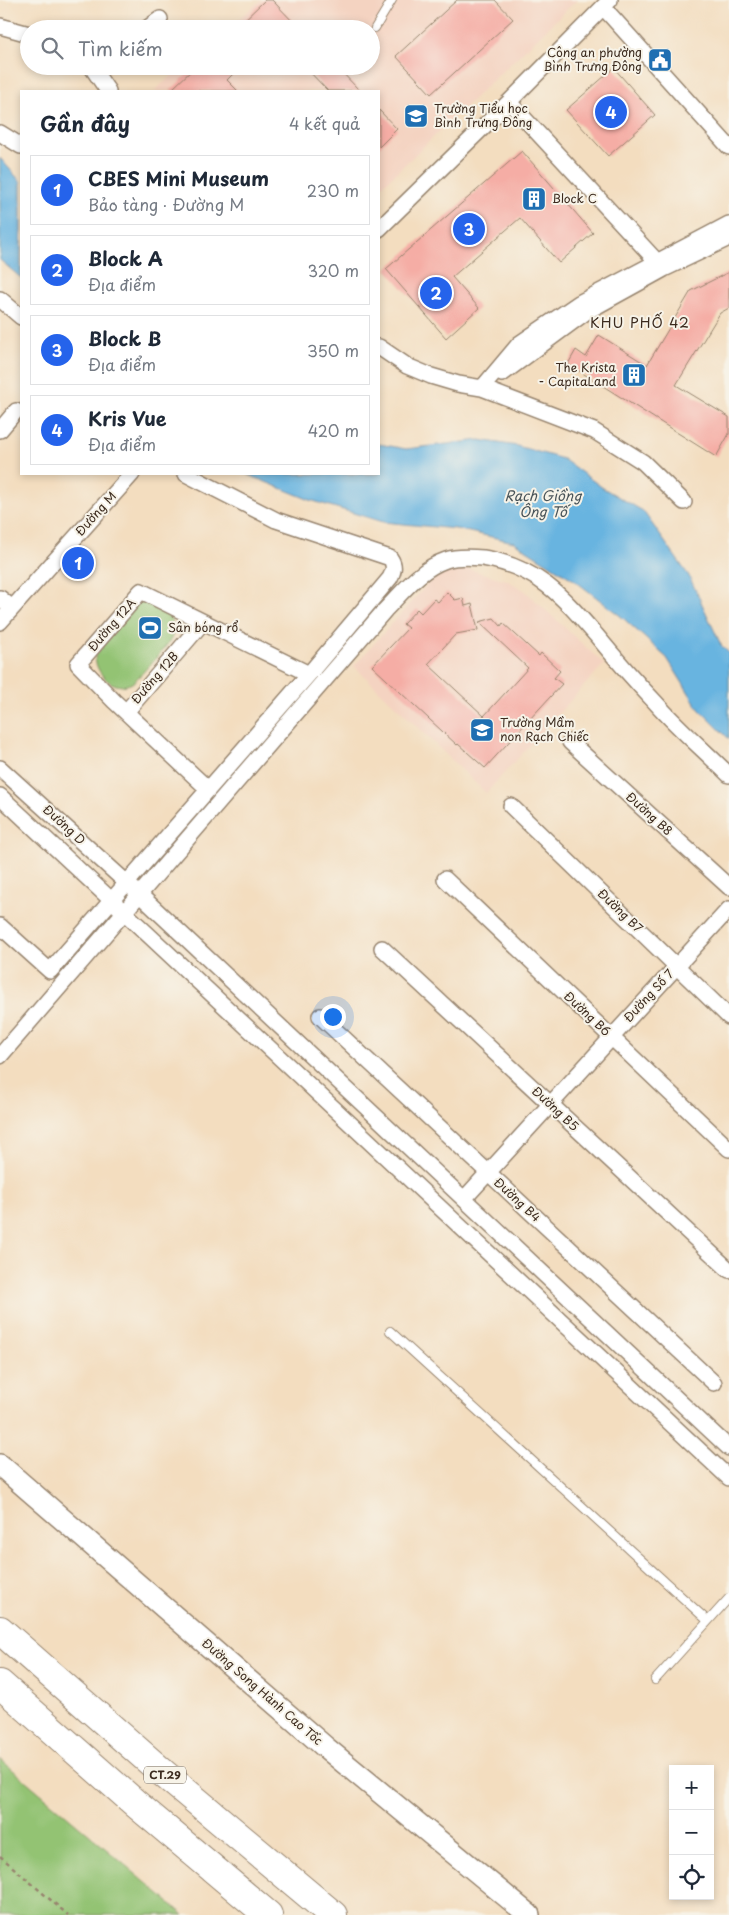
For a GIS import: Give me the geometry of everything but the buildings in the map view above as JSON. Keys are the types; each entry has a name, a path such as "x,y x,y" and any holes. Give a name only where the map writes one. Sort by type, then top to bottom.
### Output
{"highway":[{"name":"CT.29","path":"0,1630 163,1773 332,1915"},
{"path":"0,1684 136,1804 268,1915"}],"main road":[{"name":"Đường Song Hành Cao Tốc","path":"0,1465 325,1747 529,1915"}],"street":[{"path":"380,229 510,102 606,4 729,147"},
{"path":"0,26 20,32"},
{"path":"97,75 107,90"},
{"path":"510,102 661,265"},
{"path":"0,133 20,145"},
{"path":"482,388 519,344 661,265 729,224"},
{"path":"661,265 729,238"},
{"path":"0,299 20,316"},
{"path":"380,348 407,366 432,376 458,384 482,388 594,431 642,462 684,502"},
{"path":"0,430 16,411"},
{"name":"Đường M","path":"0,622 131,475"},
{"path":"0,926 50,971 309,674 394,571 394,563 390,558 276,520 188,475"},
{"path":"0,1056 386,610 420,575 430,567 448,559 472,557 499,561 528,573 556,591 577,612 657,705 729,775"},
{"name":"Đường 12A","path":"208,789 78,664 141,591 309,674"},
{"path":"0,598 12,608"},
{"name":"Đường 12B","path":"126,712 203,622"},
{"name":"Đường B8","path":"570,742 729,887"},
{"name":"Đường D","path":"0,768 128,883 729,1448"},
{"name":"Đường D","path":"0,796 729,1478"},
{"name":"Đường B7","path":"511,806 729,1017"},
{"name":"Đường B6","path":"445,879 729,1149"},
{"name":"Đường Số 7","path":"464,1199 729,909"},
{"name":"Đường B5","path":"382,948 729,1270"},
{"name":"Đường B4","path":"320,1016 714,1383"}],"lane":[{"path":"380,20 392,0"},
{"path":"390,1331 708,1621"},
{"path":"655,1680 729,1598"}],"path":[{"path":"0,1856 68,1915"}],"shaded area":[{"name":"Trường Tiểu học Bình Trưng Đông","path":"261,0 577,0 380,188 380,90 155,90 173,75 380,75 380,20 238,20"},
{"name":"Trường Mầm non Rạch Chiếc","path":"464,568 507,580 524,590 604,664 486,793 354,666 433,578 451,570"}],"green space":[{"path":"145,601 169,613 173,626 172,636 159,655 132,683 118,685 112,683 106,680 98,669 95,656 137,603"},
{"path":"0,1759 184,1915 0,1915"}],"water":[{"path":"0,158 20,181 20,277 0,260"},
{"name":"Rạch Giồng Ông Tố","path":"480,440 517,446 563,459 603,488 643,511 689,576 721,645 729,653 729,739 699,709 667,658 623,618 574,580 514,542 456,529 383,522 310,500 248,475 380,475 380,444 406,449"}],"place":[{"name":"Công an phường Bình Trưng Đông","path":"660,60"},
{"name":"Kris Vue","path":"611,112"},
{"name":"Trường Tiểu học Bình Trưng Đông","path":"416,116"},
{"name":"Block C","path":"534,199"},
{"name":"Block B","path":"469,229"},
{"name":"Block A","path":"436,293"},
{"name":"The Krista - CapitaLand","path":"634,375"},
{"name":"CBES Mini Museum","path":"78,563"},
{"name":"Sân bóng rổ","path":"150,628"},
{"name":"Trường Mầm non Rạch Chiếc","path":"482,730"}],"district":[{"name":"KHU PHỐ 42","path":"640,323"}]}
